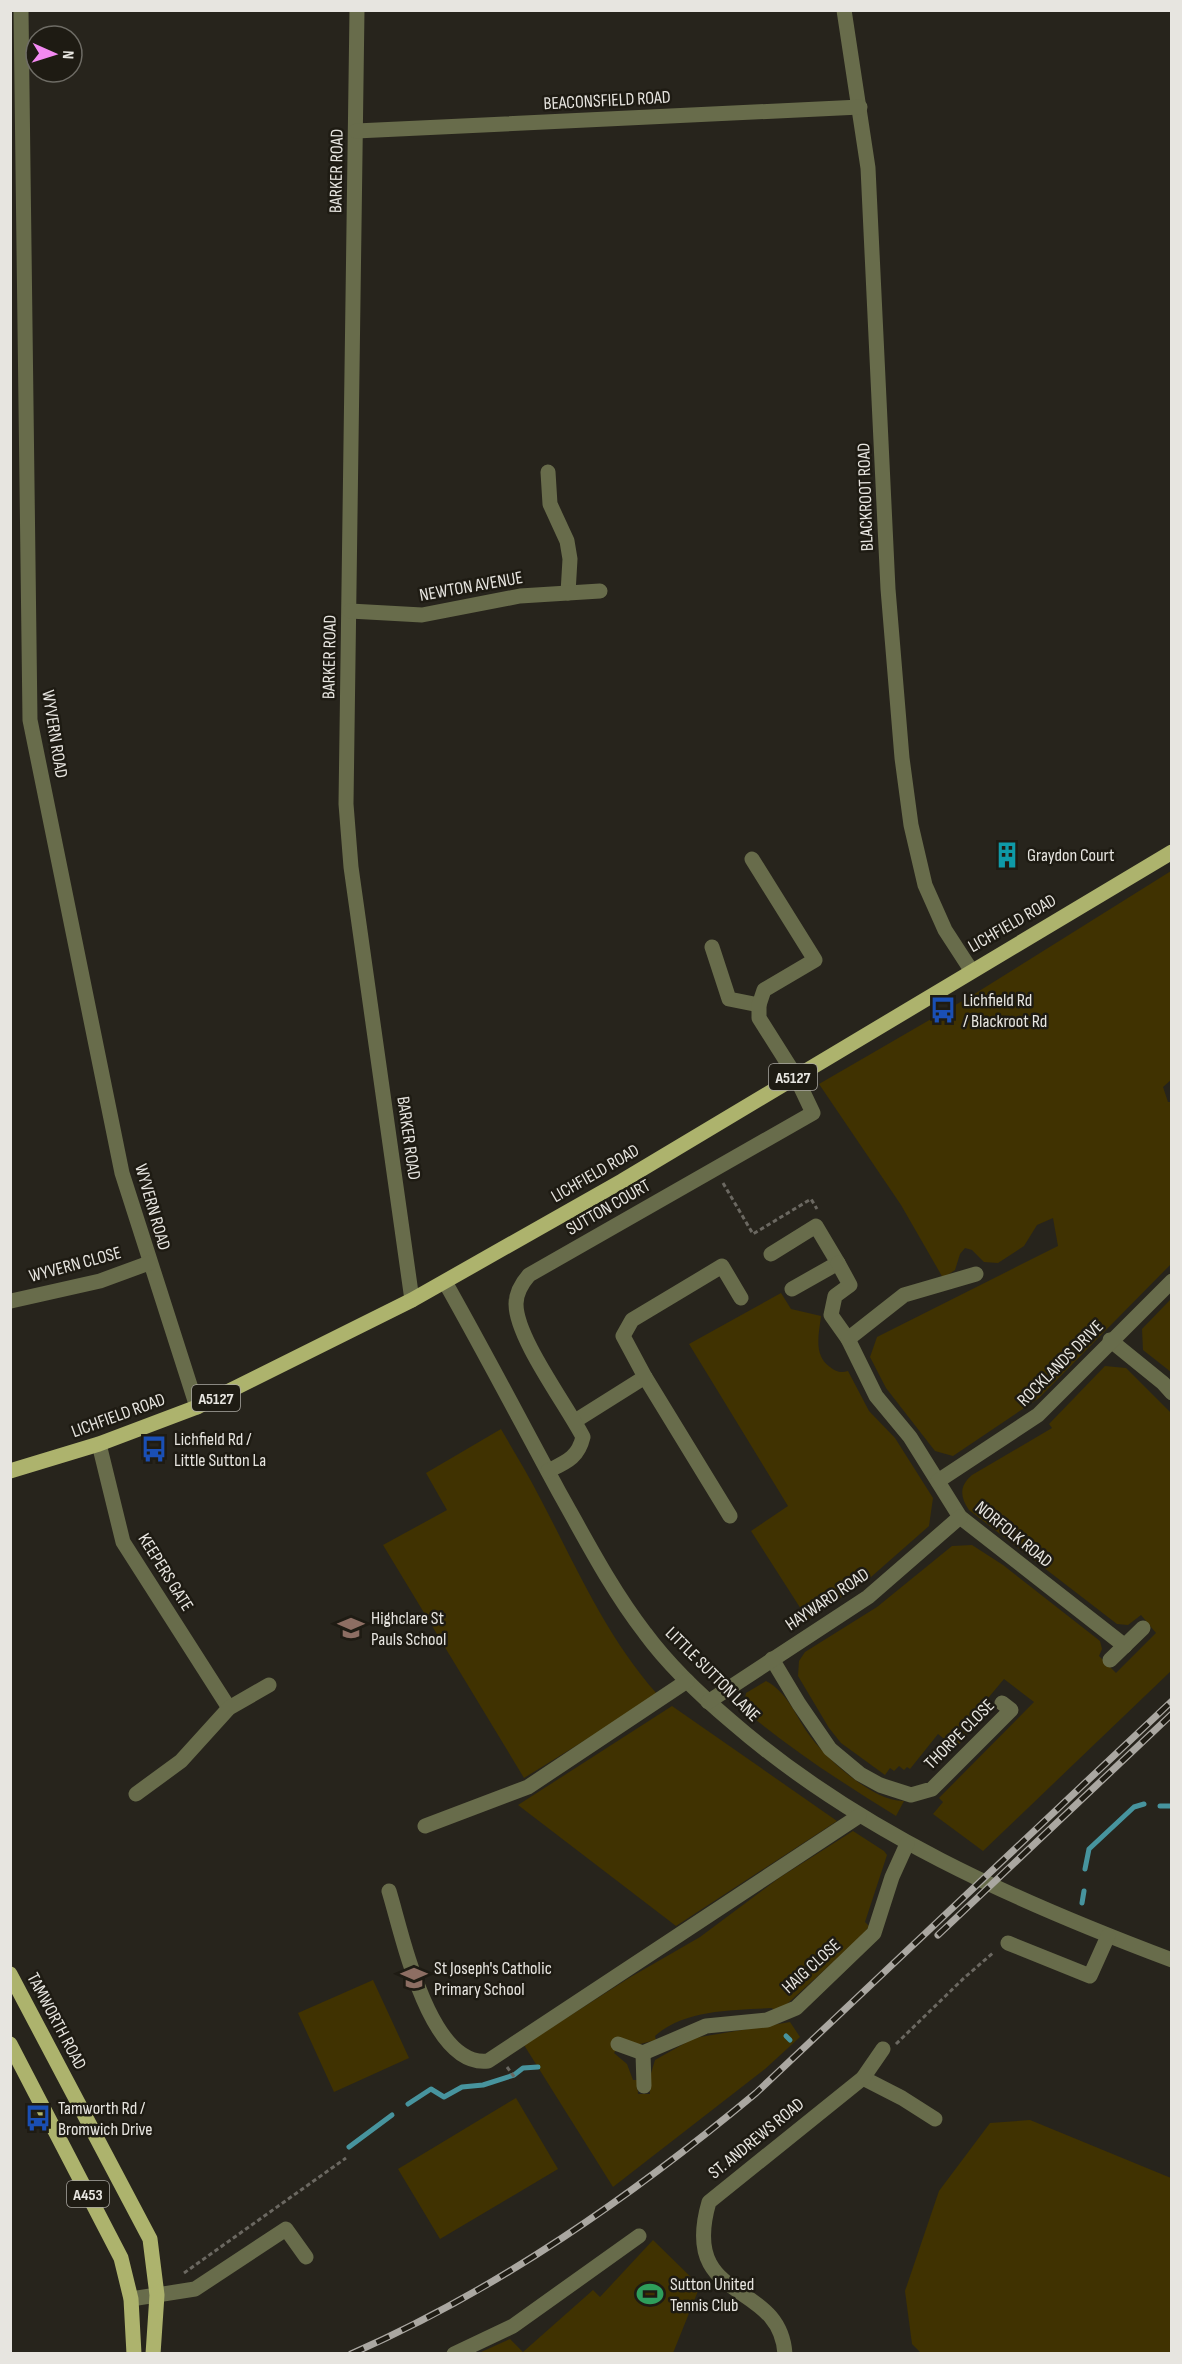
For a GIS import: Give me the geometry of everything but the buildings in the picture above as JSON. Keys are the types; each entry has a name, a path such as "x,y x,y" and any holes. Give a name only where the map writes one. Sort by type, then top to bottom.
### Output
{"main road":[{"name":"LICHFIELD ROAD","path":"10,1471 99,1444 197,1407 412,1300 622,1181 971,970 1172,852"},
{"name":"TAMWORTH ROAD","path":"10,1974 150,2239 157,2295 153,2354"},
{"name":"A453","path":"10,2044 121,2258 131,2299 134,2354"}],"street":[{"name":"WYVERN ROAD","path":"21,10 30,720 122,1173 197,1407"},
{"name":"BARKER ROAD","path":"357,10 346,804 351,867 412,1300"},
{"name":"BLACKROOT ROAD","path":"844,10 860,107 873,246 888,589 902,758 911,825 926,885 945,930 971,970"},
{"name":"BEACONSFIELD ROAD","path":"356,131 860,107"},
{"path":"548,472 550,504 567,541 570,559 568,593"},
{"name":"NEWTON AVENUE","path":"350,612 422,615 520,596 600,591"},
{"path":"752,859 815,960 764,990 759,1005 759,1018 795,1076"},
{"path":"712,947 729,999 759,1005"},
{"name":"SUTTON COURT","path":"548,1471 573,1458 580,1448 583,1437 520,1328 516,1304 520,1286 529,1275 813,1113 795,1076"},
{"path":"771,1254 816,1226 838,1263 792,1289"},
{"name":"WYVERN CLOSE","path":"11,1301 100,1281 149,1263"},
{"name":"NORFOLK ROAD","path":"838,1263 850,1285 835,1296 831,1315 848,1339 876,1396 910,1437 960,1517 1125,1646"},
{"path":"730,1516 645,1377 623,1336 632,1320 722,1266 741,1298"},
{"path":"848,1339 904,1295 976,1274"},
{"name":"ROCKLANDS DRIVE","path":"938,1481 1038,1415 1110,1340 1172,1281"},
{"name":"LITTLE SUTTON LANE","path":"445,1282 608,1582 646,1635 708,1702 774,1759 859,1816 907,1844 1036,1906 1172,1960"},
{"path":"1110,1340 1172,1393"},
{"path":"575,1421 645,1377"},
{"name":"KEEPERS GATE","path":"99,1444 123,1542 229,1708"},
{"name":"HAYWARD ROAD","path":"708,1702 868,1598 960,1517"},
{"path":"1110,1660 1143,1628"},
{"name":"THORPE CLOSE","path":"772,1659 830,1749 860,1774 880,1785 911,1795 932,1789 1011,1710 1002,1703"},
{"path":"425,1826 528,1787 687,1681"},
{"path":"135,1794 181,1761 229,1708 269,1685"},
{"path":"389,1891 422,1996 433,2022 453,2048 476,2063 488,2061 859,1816"},
{"name":"HAIG CLOSE","path":"643,2053 706,2026 766,2020 796,2008 874,1933 892,1877 907,1844"},
{"path":"1008,1943 1090,1976 1108,1936"},
{"path":"618,2044 643,2053 644,2086"},
{"name":"ST. ANDREWS ROAD","path":"785,2354 779,2325 768,2311 729,2286 711,2269 704,2248 704,2220 709,2202 863,2078 883,2049"},
{"path":"863,2078 902,2098 935,2120"},
{"path":"131,2299 195,2289 286,2229 306,2257"},
{"path":"454,2354 513,2326 639,2236"}],"path":[{"path":"714,1169 753,1234 811,1200 824,1221 816,1226"},
{"path":"883,2049 894,2046 964,1978 1008,1943"},
{"path":"508,2068 515,2078"},
{"path":"179,2277 346,2157"}],"shaded area":[{"path":"1171,871 1172,1079 1163,1087 1168,1102 1172,1102 1171,1264 1039,1398 953,1456 935,1451 886,1388 870,1357 877,1337 1058,1246 1053,1218 1037,1225 1024,1246 998,1263 984,1262 972,1250 965,1248 960,1254 955,1270 943,1278 901,1205 819,1084 976,993"},
{"path":"781,1293 791,1309 821,1316 818,1344 821,1356 834,1370 848,1371 869,1411 895,1438 933,1498 929,1526 871,1577 808,1620 751,1531 788,1506 689,1344"},
{"path":"1171,1299 1171,1372 1143,1350 1142,1329"},
{"path":"1105,1366 1126,1368 1171,1413 1171,1671 983,1851 933,1814 943,1802 939,1798 1034,1702 1004,1679 978,1710 981,1717 956,1748 938,1734 910,1769 907,1767 904,1770 899,1766 894,1771 890,1768 885,1775 841,1743 829,1728 798,1676 799,1661 805,1652 877,1607 952,1546 972,1545 1003,1565 1100,1641 1102,1649 1099,1656 1116,1673 1156,1633 1141,1615 1128,1625 1117,1624 969,1510 962,1492 965,1483 972,1475 1052,1428 1049,1424"},
{"path":"501,1429 531,1480 607,1625 639,1673 658,1695 524,1778 383,1545 447,1510 426,1473"},
{"path":"766,1681 785,1697 807,1732 837,1765 878,1794 904,1801 896,1816 799,1752 743,1709 746,1693"},
{"path":"672,1706 837,1821 676,1926 518,1805"},
{"path":"853,1831 887,1855 865,1922 869,1926 863,1935 787,2004 775,2011 772,2008 743,2009 695,2016 667,2027 655,2036 656,2040 616,2050 614,2053 627,2064 633,2080 637,2080 638,2094 650,2094 649,2080 655,2060 694,2038 790,2022 800,2037 765,2069 613,2187 524,2045 629,1978 700,1937 779,1878"},
{"path":"373,1980 409,2058 334,2092 298,2013"},
{"path":"516,2098 558,2169 440,2239 398,2169"},
{"path":"1030,2120 1171,2178 1171,2353 922,2354 912,2344 905,2291 939,2191 990,2123"},
{"name":"Sutton United Tennis Club","path":"653,2240 700,2286 673,2353 479,2353 510,2339 523,2352 593,2290 600,2297"}],"waterway":[{"path":"1085,1869 1089,1849 1134,1807 1144,1804"},
{"path":"1160,1806 1172,1806"},
{"path":"1082,1903 1084,1891"},
{"path":"786,2036 790,2040"},
{"path":"408,2104 431,2089 444,2097 462,2087 483,2085 514,2075 523,2068 538,2067"},
{"path":"349,2147 392,2115"}],"railway":[{"path":"351,2354 406,2328 511,2270 612,2204 709,2131 756,2093 1172,1701"},
{"path":"938,1935 1172,1714"}],"place":[{"name":"Graydon Court","path":"1007,855"},
{"name":"Lichfield Rd / Blackroot Rd","path":"943,1010"},
{"name":"Lichfield Rd / Little Sutton La","path":"154,1449"},
{"name":"Highclare St Pauls School","path":"351,1628"},
{"name":"St Joseph's Catholic Primary School","path":"414,1978"},
{"name":"Tamworth Rd / Bromwich Drive","path":"38,2118"},
{"name":"Sutton United Tennis Club","path":"650,2294"}]}
